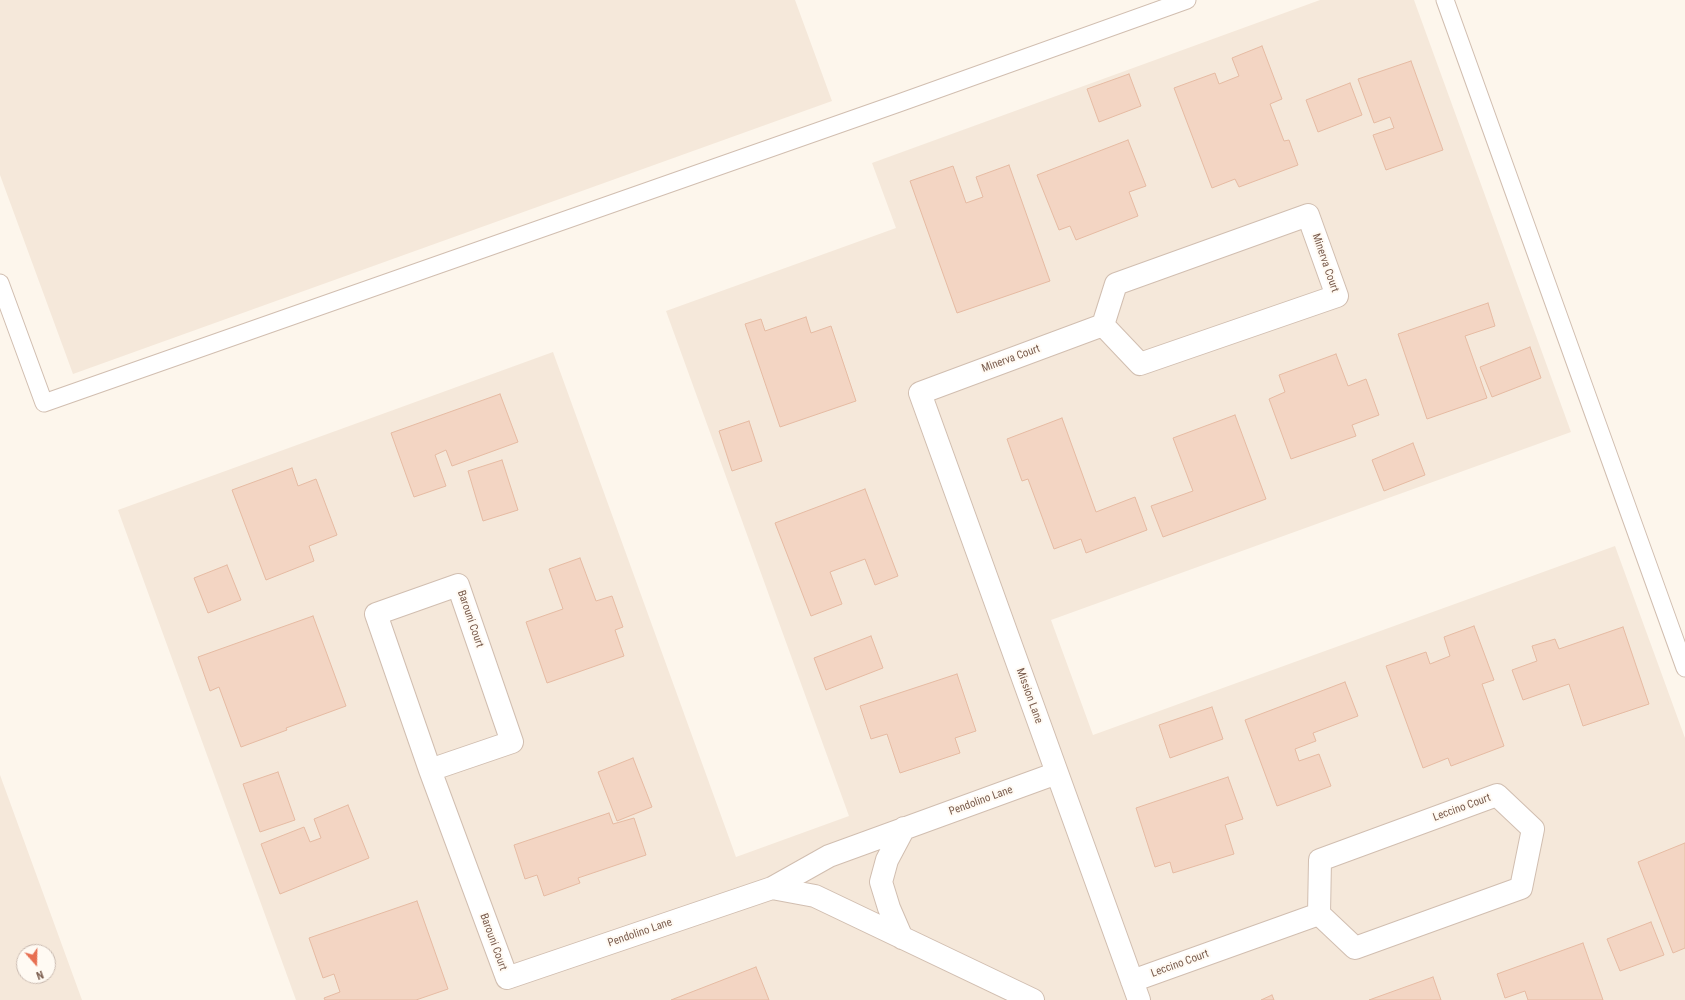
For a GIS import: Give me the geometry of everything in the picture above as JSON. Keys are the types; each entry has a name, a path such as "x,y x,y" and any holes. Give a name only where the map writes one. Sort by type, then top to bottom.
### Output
{"street":[{"name":"Minerva Court","path":"1308,215 1338,296 1140,364 1103,325 1116,284 1308,215"},
{"name":"Minerva Court","path":"920,393 1103,325"},
{"name":"Mission Lane","path":"920,393 1135,991"},
{"name":"Barouni Court","path":"430,770 512,742 458,585 376,614 430,770 507,978"},
{"name":"Pendolino Lane","path":"507,978 772,888 829,856 1057,773"},
{"name":"Leccino Court","path":"1497,795 1533,829 1521,888 1355,948 1319,914 1320,860 1497,795"},
{"path":"902,938 889,908 881,882 887,860 904,828"},
{"name":"Pendolino Lane","path":"772,888 815,896 1033,1000"},
{"name":"Leccino Court","path":"1135,991 1319,914"}],"lane":[{"path":"0,283 44,403 892,106 1187,0"},
{"path":"1445,0 1685,668"}],"shaded area":[{"path":"0,0 795,0 832,101 73,374 0,175"},
{"path":"1320,0 1414,0 1571,432 1051,620 1093,735 1615,546 1685,738 1685,1000 296,1000 118,510 553,352 736,857 849,816 666,311 896,228 872,163"},
{"path":"0,775 82,1000 0,1000"}],"building":[{"path":"1262,46 1282,99 1270,104 1284,141 1289,140 1298,165 1239,187 1235,179 1212,188 1174,88 1215,73 1219,84 1239,76 1232,58"},
{"path":"1411,61 1443,150 1386,170 1373,135 1394,128 1390,117 1374,123 1358,79"},
{"path":"1129,74 1141,106 1099,122 1087,89"},
{"path":"1350,83 1362,115 1318,132 1306,100"},
{"path":"1128,140 1146,186 1129,192 1138,216 1076,240 1070,226 1059,230 1037,175"},
{"path":"1009,165 1050,281 957,313 910,181 953,166 966,203 983,197 976,177"},
{"path":"1488,303 1495,326 1465,336 1487,398 1427,419 1398,334"},
{"path":"806,317 811,333 831,326 856,401 780,427 745,324 761,319 765,331"},
{"path":"1530,347 1541,378 1492,397 1480,367"},
{"path":"1336,354 1348,386 1366,379 1379,415 1352,425 1356,436 1291,459 1269,399 1285,392 1279,375"},
{"path":"500,394 518,442 452,466 446,450 435,455 446,486 414,497 391,433"},
{"path":"1235,415 1266,499 1163,537 1151,506 1193,491 1173,438"},
{"path":"1062,418 1096,512 1135,497 1147,530 1086,553 1081,539 1054,549 1028,479 1022,481 1007,439"},
{"path":"749,421 762,461 732,471 719,431"},
{"path":"1413,443 1425,475 1384,491 1372,460"},
{"path":"502,460 518,510 483,521 468,471"},
{"path":"292,468 298,486 316,479 337,535 309,546 314,561 266,580 232,490"},
{"path":"865,489 898,576 875,585 865,559 830,572 842,604 811,616 775,523"},
{"path":"580,558 596,601 612,596 623,627 615,630 624,656 547,683 526,622 563,609 549,569"},
{"path":"227,565 241,600 208,613 194,578"},
{"path":"313,616 346,706 286,728 287,730 241,747 219,687 210,691 198,657"},
{"path":"1474,626 1494,680 1482,684 1504,746 1451,766 1448,758 1423,768 1386,666 1426,652 1430,664 1450,656 1444,637"},
{"path":"1623,627 1649,704 1583,726 1569,684 1523,700 1512,670 1537,661 1532,646 1555,639 1559,649"},
{"path":"871,636 883,668 826,690 814,658"},
{"path":"957,674 976,731 955,738 960,753 900,773 887,734 871,739 860,706"},
{"path":"1345,682 1358,716 1313,733 1316,741 1295,749 1299,761 1319,754 1331,786 1277,806 1245,720"},
{"path":"1212,707 1223,739 1170,758 1159,725"},
{"path":"633,758 652,807 617,821 598,772"},
{"path":"278,772 295,820 260,832 243,784"},
{"path":"1228,777 1243,819 1225,825 1234,854 1173,873 1170,862 1155,867 1136,808"},
{"path":"348,805 369,858 280,894 261,844 304,827 310,842 321,838 314,819"},
{"path":"609,813 613,824 634,818 646,855 578,878 580,883 544,896 537,875 525,879 514,845"},
{"path":"1685,843 1685,948 1673,953 1638,862"},
{"path":"417,901 448,989 416,1000 325,1000 324,998 340,992 334,974 323,978 309,938"},
{"path":"1651,922 1664,955 1620,971 1607,939"},
{"path":"1583,943 1603,1000 1528,1000 1525,991 1505,998 1497,974"},
{"path":"756,967 769,1000 671,1000"},
{"path":"1433,977 1441,1000 1369,1000"},
{"path":"1272,995 1274,1000 1261,1000"}]}
